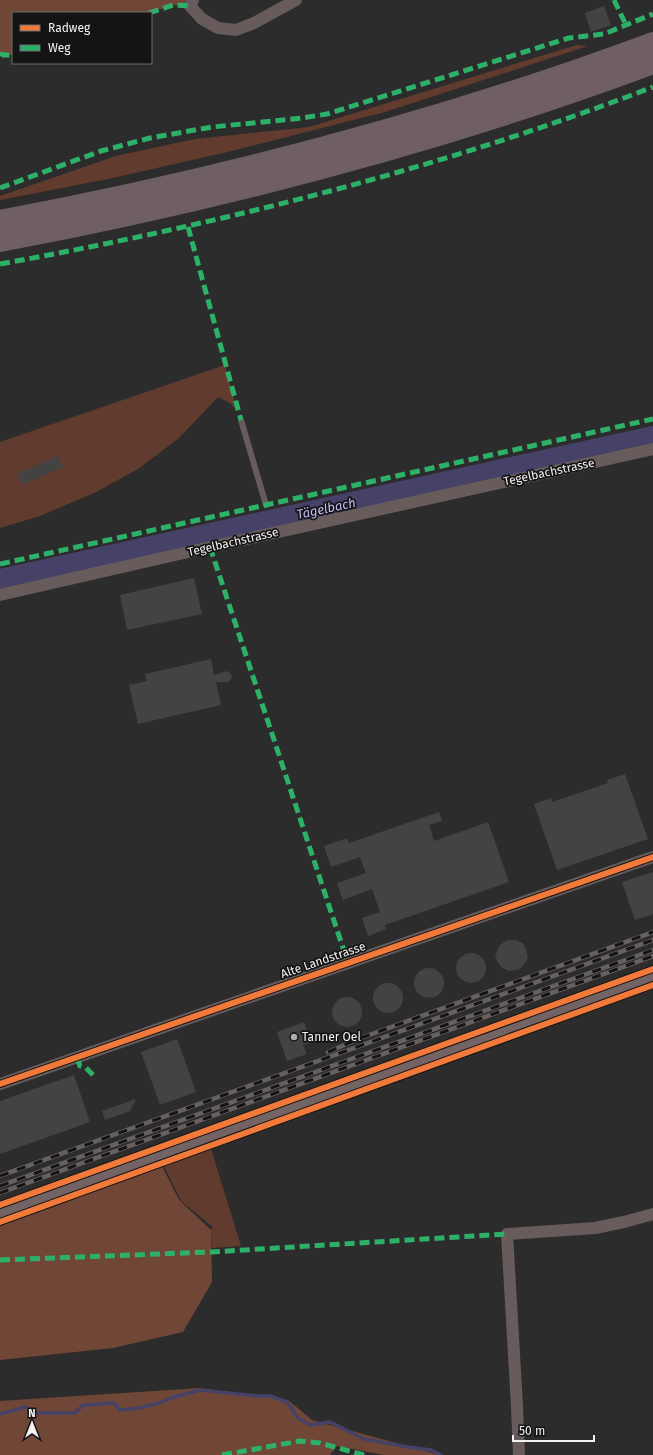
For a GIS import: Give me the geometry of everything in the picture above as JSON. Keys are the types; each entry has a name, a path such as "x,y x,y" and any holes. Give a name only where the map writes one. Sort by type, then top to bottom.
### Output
{"highway":[{"path":"0,221 99,202 182,183 350,140 495,97 653,43"},
{"path":"0,241 165,207 299,174 471,125 653,63"}],"main road":[{"path":"0,1214 653,977"}],"street":[{"path":"193,0 190,6 202,19 218,28 236,30 254,23 296,0"},
{"name":"Tegelbachstrasse","path":"0,595 653,449"},
{"name":"Alte Landstrasse","path":"0,1084 653,857"},
{"path":"519,1455 507,1234 595,1228 653,1214"}],"lane":[{"path":"241,420 266,505"}],"shaded area":[{"path":"0,0 193,0 190,6 173,5 152,12 12,12 12,55 3,55 0,53"},
{"path":"577,45 588,46 385,112 223,153 108,179 0,200 0,196 116,156 195,139 309,127"},
{"path":"225,365 237,411 230,403 218,397 179,438 138,469 94,493 40,516 0,528 0,442"},
{"path":"211,1149 241,1246 212,1248 211,1230 213,1227 181,1201 164,1166"},
{"path":"162,1166 179,1200 211,1230 212,1282 183,1332 113,1348 0,1360 0,1224"},
{"path":"200,1388 288,1400 312,1420 440,1455 384,1455 337,1446 330,1455 0,1455 0,1401"}],"building":[{"path":"604,6 611,25 591,32 585,13"},
{"path":"58,456 63,467 22,485 17,474"},
{"path":"194,578 202,614 127,630 120,595"},
{"path":"211,659 214,675 227,671 232,675 228,682 216,682 221,705 138,724 129,685 147,681 145,674"},
{"path":"625,774 648,839 557,870 534,804 551,798 552,802 608,783 607,780"},
{"path":"439,812 442,821 429,825 434,841 488,822 509,882 385,925 386,929 368,936 362,918 380,912 372,889 343,900 337,883 366,873 360,857 331,867 324,846 347,838 349,843"},
{"path":"653,872 653,914 635,920 622,882"},
{"path":"507,940 516,940 523,943 526,949 528,958 523,966 518,970 509,971 501,967 495,957 499,946"},
{"path":"471,953 482,957 486,968 482,979 471,983 460,979 456,968 460,957"},
{"path":"429,968 440,972 444,983 440,994 429,998 418,994 414,983 418,972"},
{"path":"388,983 399,987 403,998 399,1009 388,1013 377,1009 373,998 377,987"},
{"path":"347,997 358,1001 362,1012 358,1023 347,1027 336,1023 332,1012 336,1001"},
{"path":"304,1022 311,1042 303,1045 307,1054 287,1061 277,1032"},
{"path":"177,1039 196,1092 160,1105 141,1052"},
{"path":"74,1075 90,1122 0,1154 0,1101"},
{"path":"136,1099 130,1111 105,1120 102,1111"}],"waterway":[{"name":"Tägelbach","path":"0,579 653,436"},
{"path":"0,1414 25,1407 38,1413 75,1413 83,1405 114,1403 120,1410 139,1408 200,1390 270,1396 287,1402 298,1418 310,1425 330,1422 364,1439 431,1450 441,1455"}],"railway":[{"path":"328,1052 361,1038 653,932"},
{"path":"0,1176 653,940"},
{"path":"0,1186 653,950"},
{"path":"0,1193 653,956"}],"marked path":[{"path":"614,0 626,25"},
{"path":"152,12 173,5 190,6"},
{"path":"0,188 101,151 150,138 212,127 327,114 569,38 604,34 653,14"},
{"path":"0,53 3,55 12,55"},
{"path":"0,264 166,231 331,191 493,143 653,87"},
{"path":"188,227 241,420"},
{"path":"0,564 653,419"},
{"path":"210,547 348,963"},
{"path":"77,1058 80,1066 86,1068 93,1075"},
{"path":"0,1260 211,1252 507,1234"},
{"path":"222,1455 300,1441 320,1443 364,1455"}],"cycle path":[{"path":"0,1084 653,857"},
{"path":"0,1205 653,969"},
{"path":"0,1222 653,985"}],"place":[{"name":"Tanner Oel","path":"294,1037"}]}
